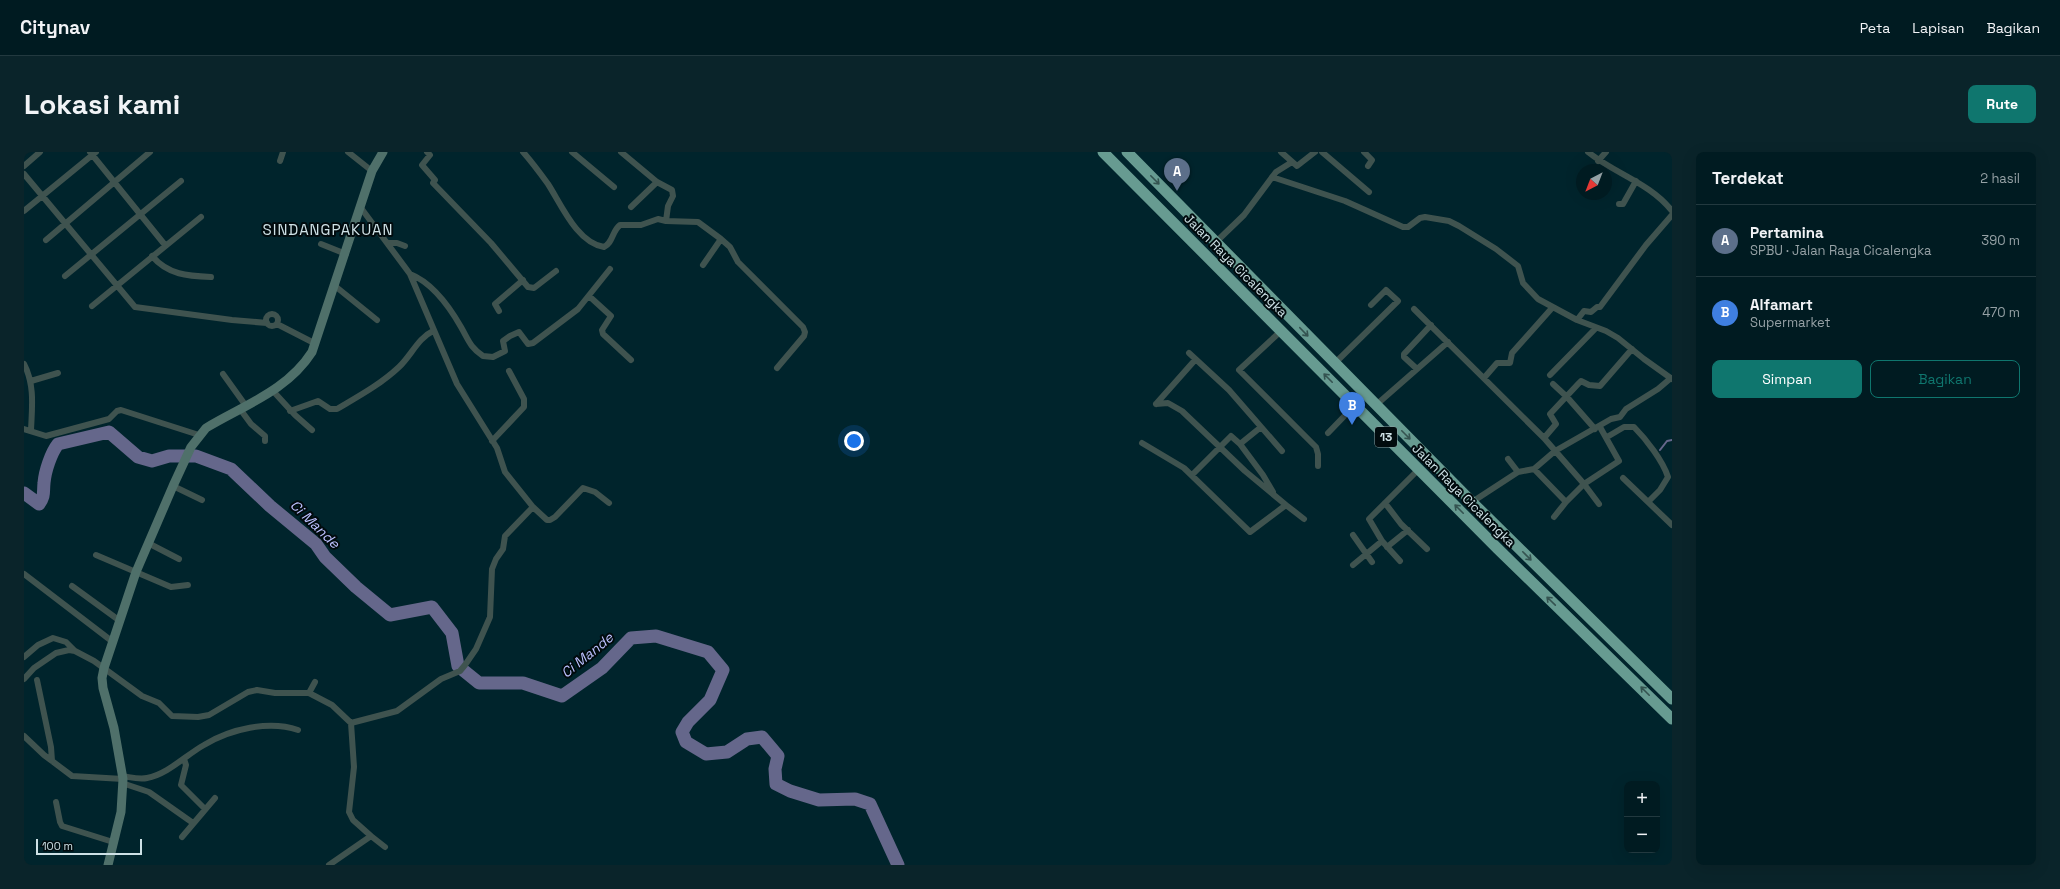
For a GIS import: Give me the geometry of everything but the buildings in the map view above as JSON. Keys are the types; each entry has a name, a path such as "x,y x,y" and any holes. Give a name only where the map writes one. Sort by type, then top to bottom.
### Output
{"highway":[{"name":"Jalan Raya Cicalengka","path":"1103,152 1354,405 1672,719"},
{"name":"Jalan Raya Cicalengka","path":"1127,152 1472,502 1672,699"}],"main road":[{"path":"108,865 121,812 122,780 114,728 103,688 102,678 136,572 172,486 191,447 199,435 206,428 273,391 297,372 316,344 372,171 383,152"}],"street":[{"path":"24,166 40,152"},
{"path":"46,240 150,152"},
{"path":"280,161 282,152"},
{"path":"348,152 372,171"},
{"path":"427,152 430,155 422,165 435,180 433,183 487,239 522,280 531,288 556,271"},
{"path":"523,152 548,184 573,224 590,242 604,247 609,243 614,231 620,225 641,225 658,219 666,221 698,222 721,239 730,247 738,262 788,311 805,332 804,336 777,368"},
{"path":"572,152 614,187"},
{"path":"621,152 657,182 670,188 674,193 667,212 666,221"},
{"path":"1280,152 1297,166 1299,166 1315,152"},
{"path":"1322,152 1369,192"},
{"path":"1364,152 1372,160 1368,166"},
{"path":"1588,152 1598,161 1647,186 1672,211"},
{"path":"1598,161 1606,152"},
{"path":"24,211 93,153 165,245"},
{"path":"1216,242 1244,215 1272,177 1292,162"},
{"path":"24,174 116,285 137,308 267,323 272,326 277,324 316,344"},
{"path":"1272,177 1345,201 1403,227 1408,227 1420,218 1425,217 1449,222 1459,226 1496,249 1518,266 1523,283 1528,290 1552,308 1595,328 1606,331 1671,378 1658,389 1626,409 1620,417 1611,419 1555,451 1534,469 1518,472 1472,502"},
{"path":"65,276 181,181"},
{"path":"1619,204 1623,204 1636,181"},
{"path":"631,207 657,182"},
{"path":"361,208 410,274 456,384 492,441 511,481 533,507 547,520 550,520 584,488 595,492 609,503"},
{"path":"1577,320 1584,311 1591,312 1597,307 1600,307 1646,245 1672,215"},
{"path":"92,306 201,217"},
{"path":"703,265 721,239"},
{"path":"388,243 397,243 405,246"},
{"path":"321,244 346,254"},
{"path":"152,256 166,270 176,273 211,276"},
{"path":"410,274 426,284 440,297 462,328 470,346 478,350 483,356 493,357 505,351 503,341 516,332 519,332 528,344 531,345 567,318 589,296 610,269"},
{"path":"499,311 495,304 522,280"},
{"path":"335,286 377,320"},
{"path":"1335,363 1398,301 1386,290 1371,305"},
{"path":"589,296 611,316 602,330 603,334 631,360"},
{"path":"1484,378 1499,362 1510,363 1512,353 1552,308"},
{"path":"1414,309 1544,438 1584,484 1599,504"},
{"path":"267,323 267,317 273,314 278,318 277,324"},
{"path":"1417,369 1404,357 1404,354 1431,325"},
{"path":"1550,375 1595,328"},
{"path":"290,411 318,401 330,409 338,409 386,379 401,366 422,340 433,331"},
{"path":"1281,331 1239,370 1316,447 1318,454 1318,466"},
{"path":"1376,405 1448,342"},
{"path":"1544,438 1556,424 1550,414 1581,381 1589,385 1600,386 1632,349"},
{"path":"1189,354 1229,390 1282,451"},
{"path":"1195,360 1156,404 1168,403 1176,407 1275,497 1304,519"},
{"path":"24,364 31,381 31,430"},
{"path":"492,441 524,407 524,399 509,370"},
{"path":"31,381 58,372"},
{"path":"223,374 251,424 265,436 265,441"},
{"path":"1553,384 1607,438 1619,461 1584,484 1566,502 1554,518"},
{"path":"273,391 290,411 312,430"},
{"path":"1328,433 1354,405"},
{"path":"24,428 46,436 98,423 111,418 117,411 121,410 199,435"},
{"path":"1240,444 1261,427"},
{"path":"1607,438 1624,427 1634,427 1644,437 1653,451 1668,477 1660,490 1648,502"},
{"path":"1192,475 1219,446 1231,436 1240,444 1263,475 1275,497"},
{"path":"1142,443 1171,459 1192,475 1250,532 1286,505"},
{"path":"1508,459 1518,472"},
{"path":"1400,561 1382,541 1368,519 1419,469"},
{"path":"1534,469 1566,502"},
{"path":"1623,478 1672,525"},
{"path":"172,486 202,500"},
{"path":"1386,503 1408,530 1427,549"},
{"path":"351,723 397,711 445,676 460,671 476,649 490,617 492,569 496,559 503,549 505,536 533,507"},
{"path":"1387,547 1408,530"},
{"path":"1353,535 1372,562"},
{"path":"1353,565 1382,541"},
{"path":"148,543 179,559"},
{"path":"96,555 171,587 188,585"},
{"path":"24,574 113,642"},
{"path":"72,586 120,621"},
{"path":"24,657 38,645 53,638 66,642 75,651 104,668 142,696 159,703 169,714 176,717 198,717 209,715 253,690 275,694 309,693 332,705 351,723 354,767 349,812 353,820 370,836 385,847"},
{"path":"24,679 34,668 56,653 63,650 75,651"},
{"path":"37,680 51,747 52,761"},
{"path":"309,693 315,682"},
{"path":"24,736 52,761 72,776 122,780 148,778 184,759 205,744 261,725 285,726 298,730"},
{"path":"184,759 186,765 181,786 205,810"},
{"path":"122,780 149,792 193,823"},
{"path":"182,837 215,798"},
{"path":"56,802 62,826 113,842"},
{"path":"329,865 370,836"}],"waterway":[{"name":"Ci Mande","path":"24,493 39,504 43,496 47,468 53,452 58,444 109,432 138,457 152,461 169,456 196,456 231,469 270,506 316,544 325,557 356,587 390,615 432,607 452,633 458,666 479,683 523,683 562,696 602,668 631,638 656,636 708,652 723,670 710,700 688,722 682,732 686,742 706,754 727,752 747,739 762,737 778,756 775,769 776,784 790,791 819,800 855,799 870,804 898,865"},
{"path":"1660,450 1667,441 1672,440"}],"place":[{"name":"Pertamina","path":"1177,191"},
{"name":"Alfamart","path":"1352,425"}],"district":[{"name":"SINDANGPAKUAN","path":"328,230"}]}
